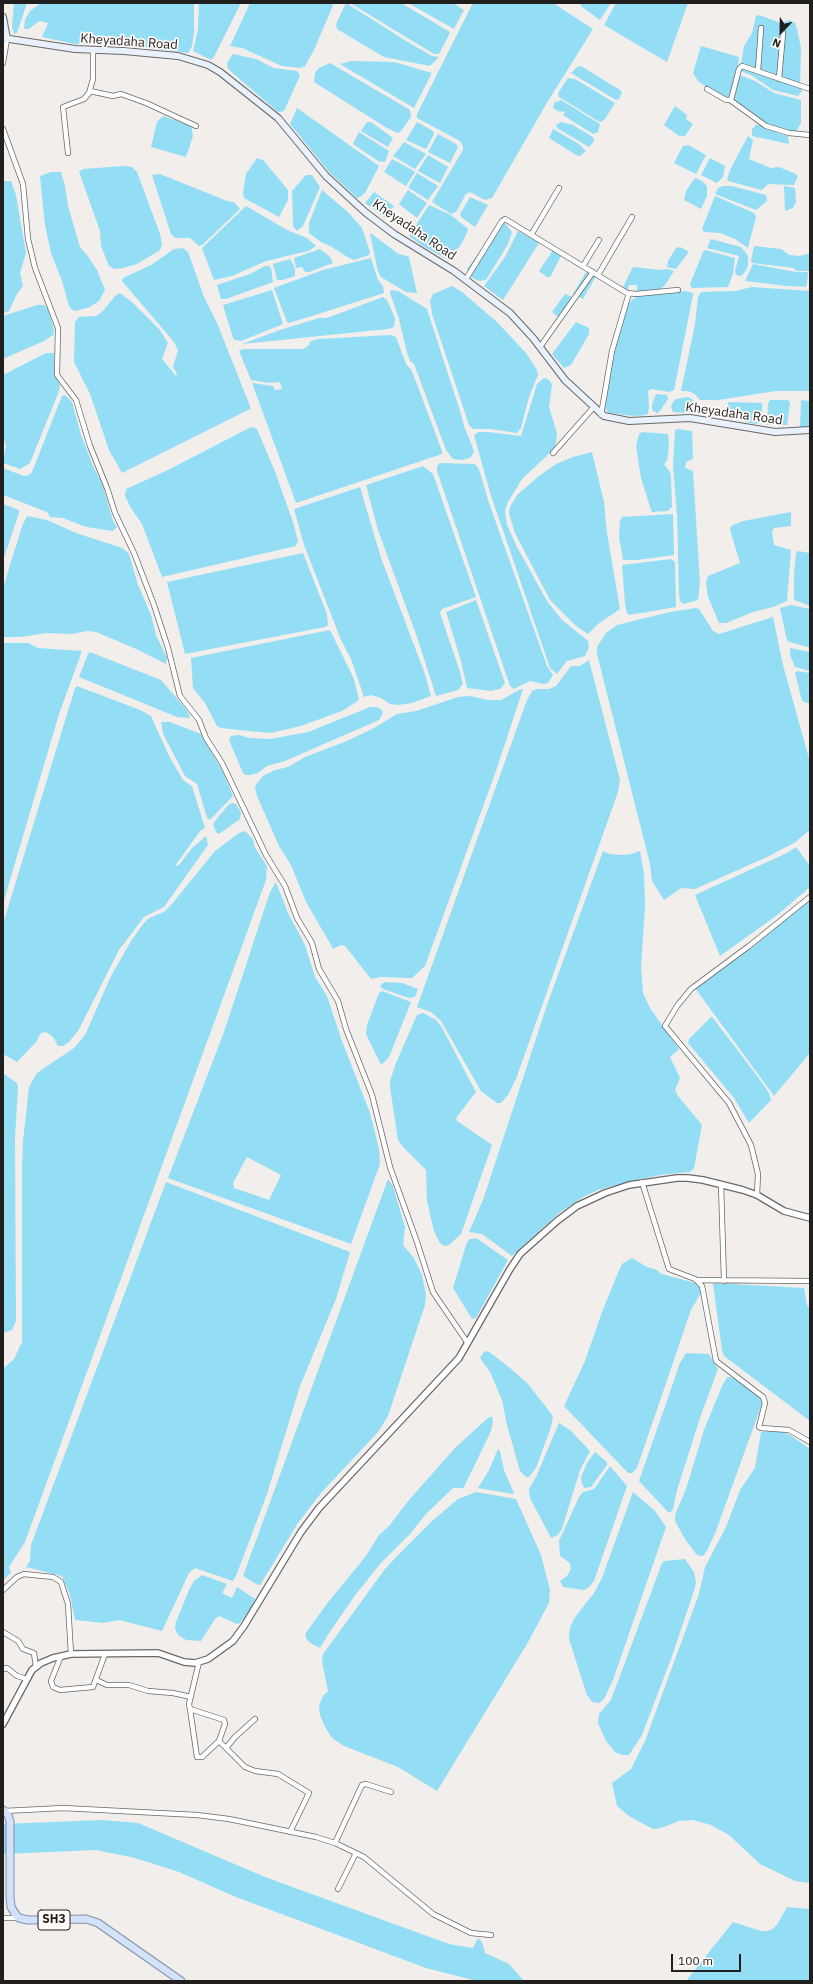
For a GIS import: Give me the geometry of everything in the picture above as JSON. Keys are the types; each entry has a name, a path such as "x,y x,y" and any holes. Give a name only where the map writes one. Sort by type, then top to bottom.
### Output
{"main road":[{"path":"3,17 6,40"},
{"name":"Kheyadaha Road","path":"6,40 93,50 131,51 178,56 203,63 220,72 278,118 326,176 365,212 394,234 466,279 510,313 540,347 565,380 601,415 629,421 690,418 775,432 810,430"},
{"name":"SH3","path":"4,1810 10,1821 9,1875 11,1907 19,1918 33,1920 86,1919 105,1927 181,1981"}],"street":[{"path":"758,71 761,28"},
{"path":"779,79 783,33"},
{"path":"3,63 6,52 6,40"},
{"path":"68,153 63,107 84,99 90,91 93,79 93,50"},
{"path":"730,100 734,94 740,67 743,66 810,89"},
{"path":"707,89 726,100 730,100 766,126 789,133 810,135"},
{"path":"90,91 113,96 121,94 146,103 196,126"},
{"path":"3,129 23,184 26,203 28,239 34,268 58,328 57,375 76,400 90,446 115,513 132,547 154,605 168,648 180,696 199,720 206,738 222,763 262,849 284,886 297,918 312,943 319,969 338,1001 346,1030 374,1099 388,1162 418,1242 433,1292 467,1342"},
{"path":"531,235 559,188"},
{"path":"598,275 632,217"},
{"path":"466,279 504,219 509,220 531,235 629,293 678,290"},
{"path":"583,266 599,240"},
{"path":"540,347 593,272"},
{"path":"601,415 612,351 629,293"},
{"path":"553,453 593,408"},
{"path":"757,1195 758,1174 750,1145 729,1103 665,1026 677,1006 692,989 810,897"},
{"path":"3,1724 27,1679 36,1666 60,1656 71,1654 158,1653 192,1664 199,1662 224,1648 238,1635 308,1522 359,1463 450,1369 512,1265 529,1246 577,1206 617,1188 642,1182 677,1178 703,1180 721,1184 757,1195 784,1211 810,1218"},
{"path":"642,1182 669,1269 698,1280 810,1281"},
{"path":"721,1184 724,1281"},
{"path":"698,1280 702,1286 716,1361 761,1394 765,1400 759,1427 764,1429 789,1430 810,1442"},
{"path":"3,1590 17,1577 24,1574 53,1577 61,1582 68,1604 71,1654"},
{"path":"3,1632 18,1641 23,1649 34,1653 36,1666"},
{"path":"60,1656 51,1681 53,1687 60,1690 92,1688 105,1654"},
{"path":"190,1709 224,1720 225,1724 220,1741 202,1757 197,1757 190,1709 191,1697 199,1662"},
{"path":"3,1669 6,1668 17,1676 27,1679"},
{"path":"96,1680 107,1685 129,1685 148,1691 173,1693 191,1697"},
{"path":"226,1748 235,1737 256,1719"},
{"path":"220,1741 250,1770 278,1774 308,1790 309,1796 290,1832"},
{"path":"335,1843 362,1785 366,1784 391,1792"},
{"path":"4,1810 63,1808 198,1815 229,1819 335,1843 356,1853 376,1866 433,1914 471,1933 491,1935"},
{"path":"338,1889 356,1853"},
{"path":"3,1918 19,1918"}],"water":[{"path":"14,3 27,3 17,33 14,34 12,27"},
{"path":"41,3 194,3 194,32 192,46 187,53 120,44 75,44 42,37 48,23 39,21 29,29 24,29 25,20 30,11"},
{"path":"199,3 241,3 214,57 211,60 193,51 198,29"},
{"path":"250,3 334,3 314,50 305,66 300,68 282,66 242,48 230,46"},
{"path":"346,3 411,44 432,56 439,57 430,66 384,57 337,29 336,24"},
{"path":"350,3 401,3 450,32 439,54 434,54"},
{"path":"408,3 453,3 464,10 454,29"},
{"path":"473,3 553,3 593,29 548,101 492,198 485,200 470,192 466,194 456,212 451,214 432,202 463,150 463,146 460,141 417,118 417,114"},
{"path":"580,3 611,3 600,20 581,6"},
{"path":"616,3 688,3 667,62 604,25"},
{"path":"759,15 781,23 790,20 795,23 801,48 800,87 802,91 798,96 773,90 751,75 740,71 744,46 752,33 756,16"},
{"path":"701,46 739,57 738,69 729,100 713,92 698,81 693,73"},
{"path":"233,54 256,59 274,68 297,71 300,75 284,111 278,112 228,69 227,63"},
{"path":"351,61 394,62 432,73 414,108 340,64"},
{"path":"330,63 410,110 411,117 401,131 398,133 387,128 314,82 315,73 319,68"},
{"path":"581,66 620,90 622,92 619,99 616,100 571,73 577,67"},
{"path":"739,75 755,81 774,93 801,100 801,123 797,130 793,133 773,129 733,100"},
{"path":"568,78 575,79 615,103 605,119 601,122 598,121 559,97 558,93"},
{"path":"561,100 600,124 598,132 593,134 563,115 565,112 560,112 553,108 554,103"},
{"path":"675,106 687,115 686,119 693,124 685,136 679,136 664,125"},
{"path":"297,108 379,166 365,193 360,197 357,198 329,172 290,124"},
{"path":"163,116 191,126 193,136 186,157 151,147 157,122"},
{"path":"367,122 371,122 393,138 388,147 361,131"},
{"path":"417,122 433,131 434,134 426,149 406,140"},
{"path":"561,122 573,125 593,137 594,141 589,147 557,128 556,125"},
{"path":"757,124 788,136 789,144 752,136 752,129"},
{"path":"553,129 579,144 586,151 580,156 576,155 549,138"},
{"path":"359,132 389,151 385,162 378,161 353,144"},
{"path":"438,134 456,144 458,147 450,163 428,152"},
{"path":"748,136 753,140 749,159 771,168 779,167 796,174 798,176 794,185 768,184 762,190 728,181 727,179 731,168"},
{"path":"404,142 426,154 415,169 393,156"},
{"path":"688,145 706,155 696,174 674,163 683,146"},
{"path":"428,155 448,167 440,183 418,171"},
{"path":"257,158 263,160 288,190 288,200 279,217 244,198 243,193 246,174"},
{"path":"710,158 725,166 723,177 717,183 701,175"},
{"path":"392,159 415,172 406,186 384,172"},
{"path":"124,166 132,167 137,172 160,234 162,245 160,250 137,264 114,269 109,266 101,246 100,231 79,172 83,169"},
{"path":"51,172 61,172 68,206 80,247 97,270 105,290 99,301 90,307 75,311 69,306 62,281 51,253 45,225 40,176"},
{"path":"417,173 438,186 428,200 409,188"},
{"path":"160,174 227,201 234,202 240,209 202,245 199,246 190,238 175,238 171,234 152,175"},
{"path":"306,175 312,175 320,187 303,226 297,231 293,226 292,191"},
{"path":"696,178 707,186 707,196 701,209 684,200 686,191"},
{"path":"3,181 11,181 16,195 26,253 20,273 23,286 17,294 9,311 3,313"},
{"path":"723,186 732,186 766,195 767,201 756,210 715,194 718,188"},
{"path":"784,186 795,188 796,202 793,208 785,211"},
{"path":"322,190 349,213 362,228 370,252 369,255 354,260 321,242 309,233 309,223"},
{"path":"408,190 427,203 417,218 399,204"},
{"path":"374,192 394,206 385,218 365,203"},
{"path":"715,196 754,213 756,217 748,248 735,239 720,233 704,232 702,229"},
{"path":"470,197 488,205 475,227 461,217 460,214"},
{"path":"429,205 451,215 468,229 460,246 447,259 424,247 409,236"},
{"path":"246,206 287,230 307,238 316,246 308,251 266,261 232,276 214,280 202,248"},
{"path":"501,222 505,223 512,232 508,244 486,280 479,281 471,277 467,269"},
{"path":"518,231 539,243 503,300 484,286 505,257"},
{"path":"370,234 397,253 409,257 417,293 406,292 381,277 378,272"},
{"path":"711,239 741,247 748,256 748,266 741,276 736,275 735,271 739,256 707,248"},
{"path":"754,246 781,249 789,255 800,256 810,253 810,271 796,271 794,268 752,263 751,261"},
{"path":"680,247 688,251 688,253 676,269 667,267 668,261 676,248"},
{"path":"183,248 188,252 204,297 217,323 250,409 122,473 109,450 90,394 74,362 75,322 79,317 96,316 103,311 115,296 120,293 132,302 160,330 168,343 162,359 176,376 177,374 173,367 178,350 174,342 122,281 123,278 151,265 174,249"},
{"path":"320,249 330,257 333,263 309,272 305,272 302,267 296,268 294,258"},
{"path":"553,250 561,256 550,277 547,277 539,271"},
{"path":"705,250 735,258 733,274 728,287 692,288 690,284"},
{"path":"371,258 378,280 383,286 384,293 289,323 287,322 274,288 323,270"},
{"path":"290,259 295,268 295,276 283,280 277,280 273,264"},
{"path":"753,264 796,272 808,272 807,285 805,287 787,286 745,281"},
{"path":"265,266 269,266 271,268 273,282 226,299 221,299 217,285 250,274"},
{"path":"633,267 660,270 667,269 674,271 665,285 659,290 637,292 637,285 629,285 628,291 623,287"},
{"path":"586,272 596,276 583,299 573,294"},
{"path":"452,286 462,292 497,322 526,353 537,370 538,375 529,397 521,428 517,433 490,429 473,429 469,425 432,314 430,301 433,294"},
{"path":"752,287 810,291 810,391 776,391 718,400 700,400 695,394 688,391 681,391 695,324 698,297 701,292 735,291"},
{"path":"272,290 283,324 241,341 235,340 233,338 223,305"},
{"path":"391,290 398,291 427,309 464,426 474,452 470,458 462,460 453,459 446,450 414,364 410,361 407,353 399,319 390,293"},
{"path":"685,291 693,293 693,295 674,390 670,392 651,389 648,391 648,414 634,416 609,413 605,409 612,360 628,303 638,296"},
{"path":"565,294 574,298 560,318 552,312"},
{"path":"383,297 387,300 395,318 394,327 388,329 242,344 319,318 327,318"},
{"path":"37,305 44,305 48,309 54,330 53,335 44,341 3,359 3,316"},
{"path":"576,322 589,328 589,334 571,365 564,368 552,354"},
{"path":"391,335 396,337 406,364 412,371 442,454 296,503 252,383 273,386 275,390 282,389 280,382 268,383 251,380 239,351 243,349 303,349 308,346 311,341 318,339"},
{"path":"46,353 54,353 54,373 60,385 59,391 30,463 20,469 3,463 6,446 3,436 3,375"},
{"path":"544,378 548,379 552,384 549,407 557,433 556,443 554,449 522,479 508,502 505,511 507,525 517,547 547,601 561,619 588,641 589,647 585,656 567,661 557,674 550,668 491,496 474,435 478,432 488,432 521,436 537,384"},
{"path":"656,394 667,395 668,399 657,413 652,410 652,404"},
{"path":"65,395 72,402 81,435 93,466 102,483 113,521 117,527 113,531 86,527 63,518 50,517 47,512 3,495 3,468 24,476 29,475 32,472 62,396"},
{"path":"688,397 692,399 693,404 690,413 673,412 671,406 676,399"},
{"path":"770,400 788,400 790,403 787,425 767,425 768,403"},
{"path":"801,400 810,401 810,426 807,427 800,427"},
{"path":"728,402 762,403 762,419 759,423 755,424 728,418"},
{"path":"251,427 257,429 274,469 293,522 298,541 296,546 162,577 142,524 125,496 126,489 168,470"},
{"path":"675,430 692,431 693,459 686,462 685,468 693,471 700,583 698,600 683,604 680,601 679,594 677,515 673,465"},
{"path":"642,432 668,434 668,454 667,461 664,464 670,472 672,507 668,511 652,512 651,510 641,478 636,446 639,434"},
{"path":"592,452 604,502 607,533 620,609 598,624 588,634 576,626 550,600 515,533 509,514 510,507 517,495 539,476 556,464 573,457"},
{"path":"440,463 475,464 479,469 488,500 547,666 553,675 548,683 544,684 530,681 514,689 510,686 437,471 437,466"},
{"path":"423,466 433,474 476,597 442,609 440,613 463,684 458,690 436,696 417,637 378,530 366,485"},
{"path":"360,487 381,558 425,674 431,696 412,703 398,705 390,704 381,698 371,695 364,697 351,659 341,640 304,545 294,509"},
{"path":"3,504 19,510 19,513 3,560"},
{"path":"791,512 791,526 774,528 772,532 774,545 791,550 787,601 726,623 719,623 708,597 706,582 708,576 740,563 730,530 731,526 743,521"},
{"path":"673,514 674,555 637,560 623,560 619,537 620,521 622,517"},
{"path":"27,516 47,520 76,533 122,548 129,554 138,585 151,615 156,635 167,658 166,664 134,648 96,632 87,631 72,634 47,633 20,637 3,637 3,588 22,526"},
{"path":"798,551 810,553 810,606 794,600 794,574 796,553"},
{"path":"303,553 327,614 328,625 325,627 185,654 167,582"},
{"path":"671,559 675,562 676,607 629,615 627,613 625,603 622,565"},
{"path":"476,600 505,683 500,689 491,691 467,688 461,661 446,612"},
{"path":"791,605 810,609 810,648 787,641 780,608"},
{"path":"696,608 699,609 713,631 719,634 773,617 783,665 810,762 810,830 794,843 767,857 695,889 681,888 664,900 652,881 650,864 597,654 597,647 606,633 617,625 670,612"},
{"path":"330,630 354,679 359,700 342,711 301,726 270,733 220,728 217,726 205,703 193,688 191,658"},
{"path":"3,643 28,643 38,648 82,651 59,714 3,904"},
{"path":"790,648 810,652 810,671 795,667 790,655"},
{"path":"90,652 161,680 186,709 190,717 177,717 79,677"},
{"path":"589,660 620,780 618,792 516,1079 508,1095 501,1103 497,1103 481,1091 441,1021 431,1012 417,1007 527,700 532,691 537,689 549,689 556,686 571,666 580,666"},
{"path":"797,671 810,673 810,704 802,701 795,673"},
{"path":"77,686 140,710 151,716 169,756 183,780 192,786 205,828 200,831 175,866 179,865 192,848 206,836 208,845 164,907 144,917 119,950 78,1031 68,1043 63,1046 58,1046 53,1037 46,1032 41,1033 36,1042 17,1062 3,1054 3,924 75,688"},
{"path":"523,689 496,771 425,966 412,978 381,977 371,979 345,946 341,945 333,949 306,902 291,865 279,846 257,796 255,788 257,783 263,776 275,770 288,767 305,757 347,741 374,728 397,714 416,711 458,697 470,696 488,700 501,700"},
{"path":"370,707 377,707 382,710 383,713 379,720 285,761 267,766 258,773 250,775 245,775 242,771 229,740 231,736 239,735 250,738 270,739 308,732"},
{"path":"161,722 170,722 201,734 223,772 233,796 210,820 207,818 197,784 185,776 163,734"},
{"path":"229,804 236,804 241,812 240,819 219,834 216,832 213,824"},
{"path":"245,831 253,839 255,848 267,866 266,880 25,1542 9,1567 11,1572 3,1581 3,1369 14,1359 22,1342 22,1166 23,1141 29,1087 37,1073 74,1048 85,1035 111,976 131,941 144,923 149,918 164,912 171,905 215,851 239,833"},
{"path":"796,847 810,866 810,887 776,916 720,956 695,895 789,852"},
{"path":"603,851 609,854 622,855 640,851 644,874 645,907 641,967 643,993 650,1008 679,1049 670,1057 680,1078 675,1090 678,1096 702,1125 694,1168 690,1172 660,1175 632,1181 598,1190 583,1197 559,1213 512,1256 482,1234 469,1232 483,1200 547,1005"},
{"path":"276,882 288,913 305,945 315,977 327,996 342,1041 370,1113 379,1149 380,1164 351,1244 168,1178 224,1032 270,892","holes":["247,1157 281,1175 269,1200 234,1188 233,1183"]},
{"path":"810,899 810,1053 774,1096 695,988 754,946"},
{"path":"384,982 402,983 418,989 415,997 409,998 383,989 380,986"},
{"path":"382,991 411,1002 389,1057 382,1064 380,1063 366,1034 367,1025 379,993"},
{"path":"423,1013 436,1020 441,1026 476,1092 456,1118 457,1121 492,1145 461,1234 449,1245 444,1246 440,1243 434,1231 427,1201 426,1170 398,1140 390,1087 390,1081 396,1063 417,1015"},
{"path":"711,1017 769,1093 771,1100 749,1123 734,1098 688,1043 689,1039"},
{"path":"3,1073 17,1083 18,1088 15,1138 16,1321 12,1330 3,1333"},
{"path":"388,1179 393,1186 405,1227 403,1245 414,1258 422,1275 426,1295 425,1305 388,1416 378,1432 321,1493 298,1523 260,1585 258,1585 243,1576"},
{"path":"166,1182 350,1252 336,1299 300,1386 267,1494 236,1576 233,1581 195,1568 189,1573 162,1631 119,1620 103,1623 75,1620 70,1595 62,1576 26,1567 30,1561 31,1545"},
{"path":"476,1238 508,1260 476,1318 472,1319 453,1288 467,1242 470,1239"},
{"path":"632,1258 647,1267 657,1270 661,1274 696,1283 701,1286 702,1291 691,1310 637,1468 632,1473 628,1473 564,1406 585,1361 602,1312 622,1264"},
{"path":"713,1283 804,1288 807,1305 810,1310 810,1421 724,1356 722,1351"},
{"path":"488,1351 528,1384 553,1416 551,1427 536,1468 529,1477 526,1477 520,1471 507,1425 502,1400 490,1372 480,1358 484,1352"},
{"path":"686,1353 709,1354 718,1369 700,1418 677,1490 673,1509 671,1512 668,1512 639,1481 680,1363"},
{"path":"727,1377 732,1377 761,1397 763,1401 716,1531 707,1551 703,1556 700,1556 696,1554 685,1539 675,1521 675,1515 686,1489 704,1430"},
{"path":"489,1417 492,1417 493,1421 491,1431 463,1488 453,1488 426,1514 410,1534 381,1563 356,1594 320,1648 312,1644 307,1640 305,1634 329,1601 366,1556 379,1535 389,1526 409,1500 455,1448"},
{"path":"559,1423 570,1430 590,1451 580,1470 562,1529 558,1535 551,1538 530,1498 529,1489 536,1477"},
{"path":"778,1430 790,1435 810,1449 810,1883 795,1881 760,1864 729,1835 711,1825 693,1820 679,1821 661,1828 653,1829 629,1816 617,1806 612,1783 631,1769 645,1741 699,1594 705,1567 726,1527 740,1490 755,1468 761,1432"},
{"path":"498,1449 500,1451 504,1470 514,1493 513,1494 478,1488 489,1470"},
{"path":"595,1452 607,1462 607,1465 591,1487 584,1488 581,1477 587,1463"},
{"path":"610,1466 627,1486 594,1581 584,1590 563,1587 560,1581 567,1576 571,1569 570,1563 560,1556 559,1541 579,1497 583,1492 594,1489"},
{"path":"476,1492 516,1499 541,1555 550,1590 549,1603 527,1644 437,1791 398,1767 344,1746 332,1738 320,1715 319,1706 323,1696 328,1691 322,1662 323,1654 385,1569 399,1554 432,1521 458,1499"},
{"path":"633,1492 655,1511 666,1527 613,1680 604,1699 599,1703 592,1702 587,1695 569,1639 570,1627 576,1616 594,1593 602,1578"},
{"path":"685,1559 694,1572 696,1582 694,1591 671,1659 642,1735 629,1755 622,1755 615,1752 606,1741 598,1723 599,1714 611,1700 662,1563 665,1561"},
{"path":"202,1575 227,1584 222,1593 232,1598 237,1587 255,1599 252,1607 240,1623 237,1624 219,1616 215,1619 201,1641 186,1640 178,1635 175,1628 176,1622 189,1590 194,1581"},
{"path":"102,1820 138,1823 265,1877 449,1944 473,1948 478,1938 482,1942 485,1953 509,1964 524,1981 477,1981 426,1968 236,1897 179,1872 135,1858 96,1850 3,1854 3,1824"},
{"path":"787,1907 810,1909 810,1981 686,1981 733,1922 761,1931 767,1931 773,1929 778,1923"}]}
